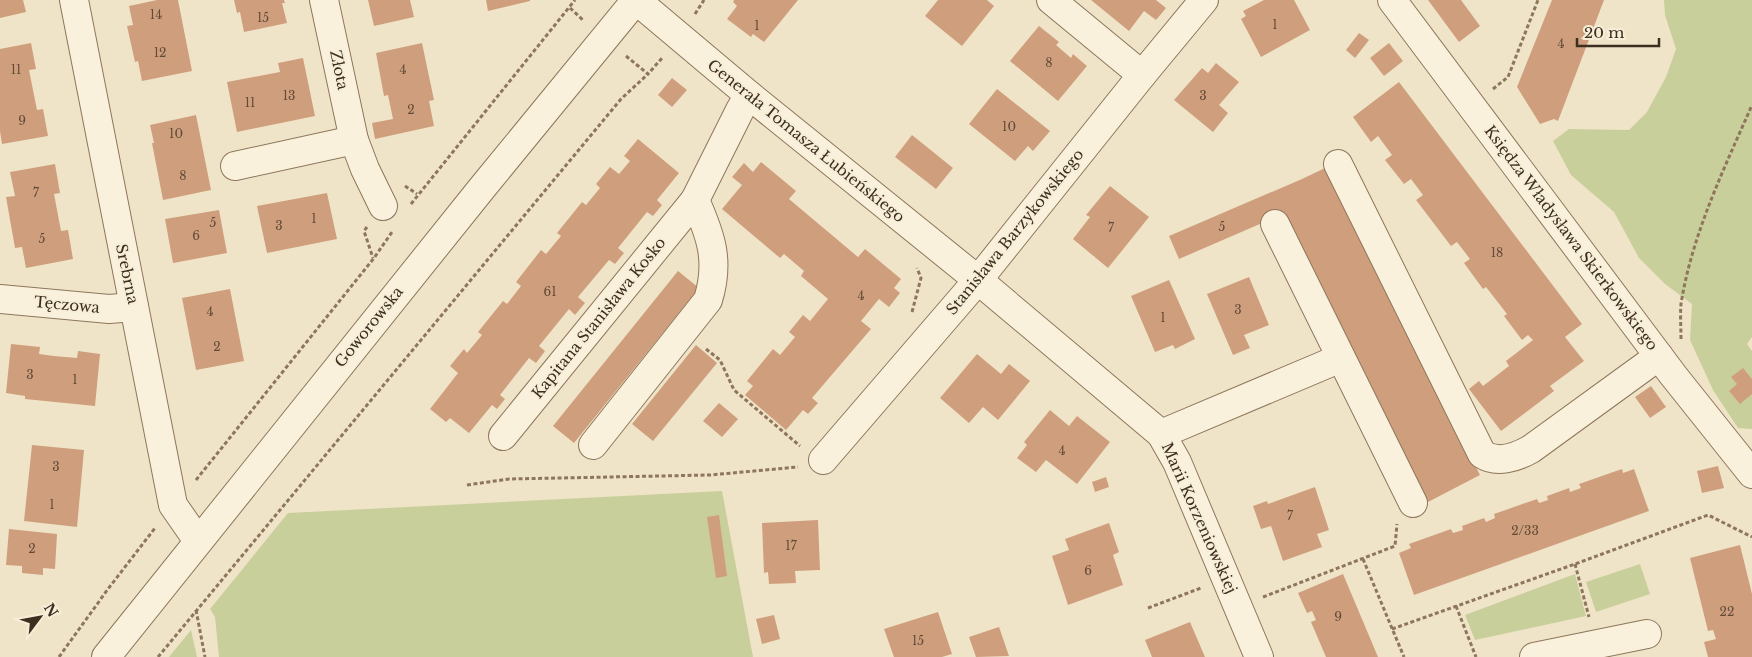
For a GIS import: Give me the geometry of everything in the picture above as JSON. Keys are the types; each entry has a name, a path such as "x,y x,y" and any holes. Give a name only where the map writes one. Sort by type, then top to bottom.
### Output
{"street":[{"name":"Srebrna","path":"74,0 173,505 198,541"},
{"name":"Złota","path":"324,0 354,140 365,169 395,214"},
{"name":"Generała Tomasza Łubieńskiego","path":"636,0 749,95 978,280"},
{"name":"Goworowska","path":"106,657 476,195 636,0"},
{"path":"1051,0 1142,75"},
{"name":"Stanisława Barzykowskiego","path":"815,456 978,280 1204,0"},
{"name":"Księdza Władysława Skierkowskiego","path":"1392,0 1472,106 1670,350 1749,465"},
{"name":"Kapitana Stanisława Kosko","path":"503,436 695,200 749,95"},
{"path":"235,166 354,140"},
{"path":"1338,164 1482,454 1487,458 1510,458 1532,449 1670,350"},
{"path":"593,445 708,300 714,278 712,245 709,231 695,200"},
{"path":"1275,224 1413,503"},
{"name":"Marii Korzeniowskiej","path":"978,280 1161,434 1177,462 1259,657"},
{"name":"Tęczowa","path":"0,299 108,309 134,307"},
{"path":"1161,434 1341,358"},
{"path":"1546,656 1647,634"}],"path":[{"path":"59,657 108,589 173,505 196,480 374,258 395,214 424,187 575,0"},
{"path":"696,10 704,0"},
{"path":"1472,106 1508,77 1538,0"},
{"path":"158,657 621,99 648,74"},
{"path":"1670,350 1690,259 1713,196 1752,105"},
{"path":"364,230 374,258"},
{"path":"910,321 921,278 913,261"},
{"path":"467,485 509,479 735,474 816,465 815,456 734,390 720,360 684,331"},
{"path":"190,478 196,480"},
{"path":"1238,606 1395,546 1398,511 1413,503"},
{"path":"1392,629 1708,515 1752,537"},
{"path":"1363,559 1404,657"},
{"path":"1575,564 1596,644"},
{"path":"1148,608 1202,588"},
{"path":"1456,606 1476,657"},
{"path":"196,610 205,657"}],"green space":[{"path":"1664,0 1752,0 1752,337 1747,344 1752,351 1752,429 1738,428 1713,390 1690,340 1692,304 1665,284 1639,258 1614,212 1571,175 1553,141 1569,129 1629,130 1647,112 1666,77 1676,49 1665,15"},
{"path":"722,491 753,657 219,657 215,617 210,609 288,513"},
{"path":"1640,564 1650,594 1596,612 1586,582"},
{"path":"1575,574 1586,616 1475,640 1465,615"},
{"path":"191,630 197,657 169,657"}],"building":[{"path":"0,0 23,0 26,12 0,18"},
{"path":"157,0 178,0 192,71 142,81 138,61 135,62 127,26 133,25 129,6"},
{"path":"234,0 284,0 285,3 282,3 287,23 244,32 240,12 237,13"},
{"path":"368,0 410,0 414,17 374,26"},
{"path":"486,0 530,0 530,1 488,11"},
{"path":"734,0 798,0 764,42 753,34 751,37 727,19 737,6 733,2"},
{"path":"938,0 987,0 994,6 962,46 925,16"},
{"path":"1091,0 1156,0 1166,8 1156,20 1144,11 1129,31"},
{"path":"1264,0 1294,0 1310,30 1261,57 1241,19 1246,16 1243,11"},
{"path":"1428,0 1461,0 1480,26 1459,42"},
{"path":"1552,0 1604,0 1558,121 1554,119 1540,124 1517,87"},
{"path":"1039,26 1059,42 1056,45 1071,58 1073,54 1087,66 1058,101 1010,61"},
{"path":"1359,33 1369,40 1355,58 1346,50"},
{"path":"31,43 36,69 29,70 37,110 43,109 48,136 2,144 0,131 0,49"},
{"path":"422,43 434,100 429,101 434,126 375,139 372,123 393,119 388,95 384,96 376,53"},
{"path":"1389,43 1403,61 1384,76 1370,58"},
{"path":"303,58 315,116 237,132 227,82 280,72 278,63"},
{"path":"1216,63 1239,82 1219,105 1228,113 1213,132 1174,100 1202,68 1208,73"},
{"path":"672,78 687,90 672,107 658,95"},
{"path":"1399,82 1582,324 1565,337 1584,361 1550,386 1554,391 1501,431 1469,389 1479,381 1483,386 1509,366 1506,361 1533,340 1528,335 1522,340 1504,316 1507,314 1486,287 1483,289 1464,263 1470,259 1457,242 1451,246 1416,200 1423,195 1411,179 1404,184 1385,160 1392,155 1378,136 1371,142 1353,117"},
{"path":"997,89 1050,131 1033,151 1028,146 1015,161 969,124"},
{"path":"196,115 211,190 163,200 150,125"},
{"path":"912,135 953,168 936,189 895,157"},
{"path":"638,139 679,173 657,200 662,205 653,216 647,212 618,248 624,253 615,264 609,260 578,297 585,303 575,315 569,309 539,346 545,351 536,363 529,358 500,395 505,399 497,409 492,405 469,433 450,418 446,422 430,409 458,373 450,366 464,349 467,353 482,335 478,332 503,301 507,304 521,286 516,282 541,250 546,254 561,236 557,233 582,202 586,205 600,188 596,184 610,167 619,174 630,161 624,156"},
{"path":"761,162 796,191 789,199 858,257 865,249 901,279 894,288 900,293 889,307 879,299 861,321 871,329 812,398 818,403 808,414 803,410 786,430 745,395 753,386 747,381 773,349 780,355 795,337 789,332 803,315 810,321 828,299 801,276 804,271 784,254 780,258 722,209 742,185 732,177 744,163 753,172"},
{"path":"55,164 60,193 54,194 61,231 68,230 73,259 26,268 22,247 15,248 6,197 15,196 10,172"},
{"path":"1325,168 1480,475 1428,502 1285,213 1179,259 1169,236"},
{"path":"1110,186 1149,217 1108,268 1073,239 1090,217 1086,215"},
{"path":"327,193 337,239 267,253 257,206"},
{"path":"219,210 227,253 173,263 165,219"},
{"path":"678,271 699,288 574,443 553,426"},
{"path":"1249,277 1269,325 1244,335 1250,348 1233,355 1207,294"},
{"path":"1169,280 1195,339 1175,349 1173,345 1155,352 1131,296"},
{"path":"230,289 244,361 196,370 182,298"},
{"path":"11,344 40,347 39,354 54,356 77,358 78,351 100,354 95,406 25,399 25,396 6,393"},
{"path":"696,345 717,363 653,441 632,424"},
{"path":"977,354 1001,374 1009,364 1030,381 998,420 983,407 969,423 940,398"},
{"path":"1743,368 1752,379 1752,394 1740,404 1729,391 1737,384 1731,377"},
{"path":"1651,386 1666,407 1650,418 1635,397"},
{"path":"719,403 738,419 722,437 703,421"},
{"path":"1050,410 1069,426 1077,416 1110,442 1077,484 1046,460 1036,472 1017,458 1027,445 1024,442"},
{"path":"32,445 84,450 77,527 24,521"},
{"path":"1718,466 1724,488 1702,493 1697,471"},
{"path":"1622,469 1623,473 1634,469 1649,511 1414,595 1399,553 1411,548 1409,544 1451,529 1453,533 1463,530 1462,526 1484,518 1486,522 1495,518 1494,514 1537,499 1539,503 1548,500 1547,496 1569,488 1570,492 1581,488 1579,484"},
{"path":"1106,477 1109,487 1095,492 1092,482"},
{"path":"1315,487 1329,530 1317,534 1322,547 1283,561 1271,526 1261,529 1253,506 1267,501 1268,504"},
{"path":"719,515 727,576 716,578 707,517"},
{"path":"818,520 820,570 795,571 796,583 769,584 768,572 764,573 762,523"},
{"path":"1109,523 1119,552 1113,555 1123,585 1068,605 1052,556 1069,550 1065,539"},
{"path":"9,529 57,534 55,569 43,568 43,575 22,573 22,566 6,565"},
{"path":"1740,545 1752,594 1752,657 1708,657 1704,642 1716,639 1713,630 1708,631 1690,558"},
{"path":"1343,574 1378,657 1326,657 1311,622 1316,620 1312,611 1307,613 1298,593"},
{"path":"938,612 952,654 942,657 894,657 884,629"},
{"path":"774,615 780,639 762,644 756,619"},
{"path":"1190,622 1205,657 1152,657 1145,640"},
{"path":"999,627 1009,656 976,657 969,637"}]}
